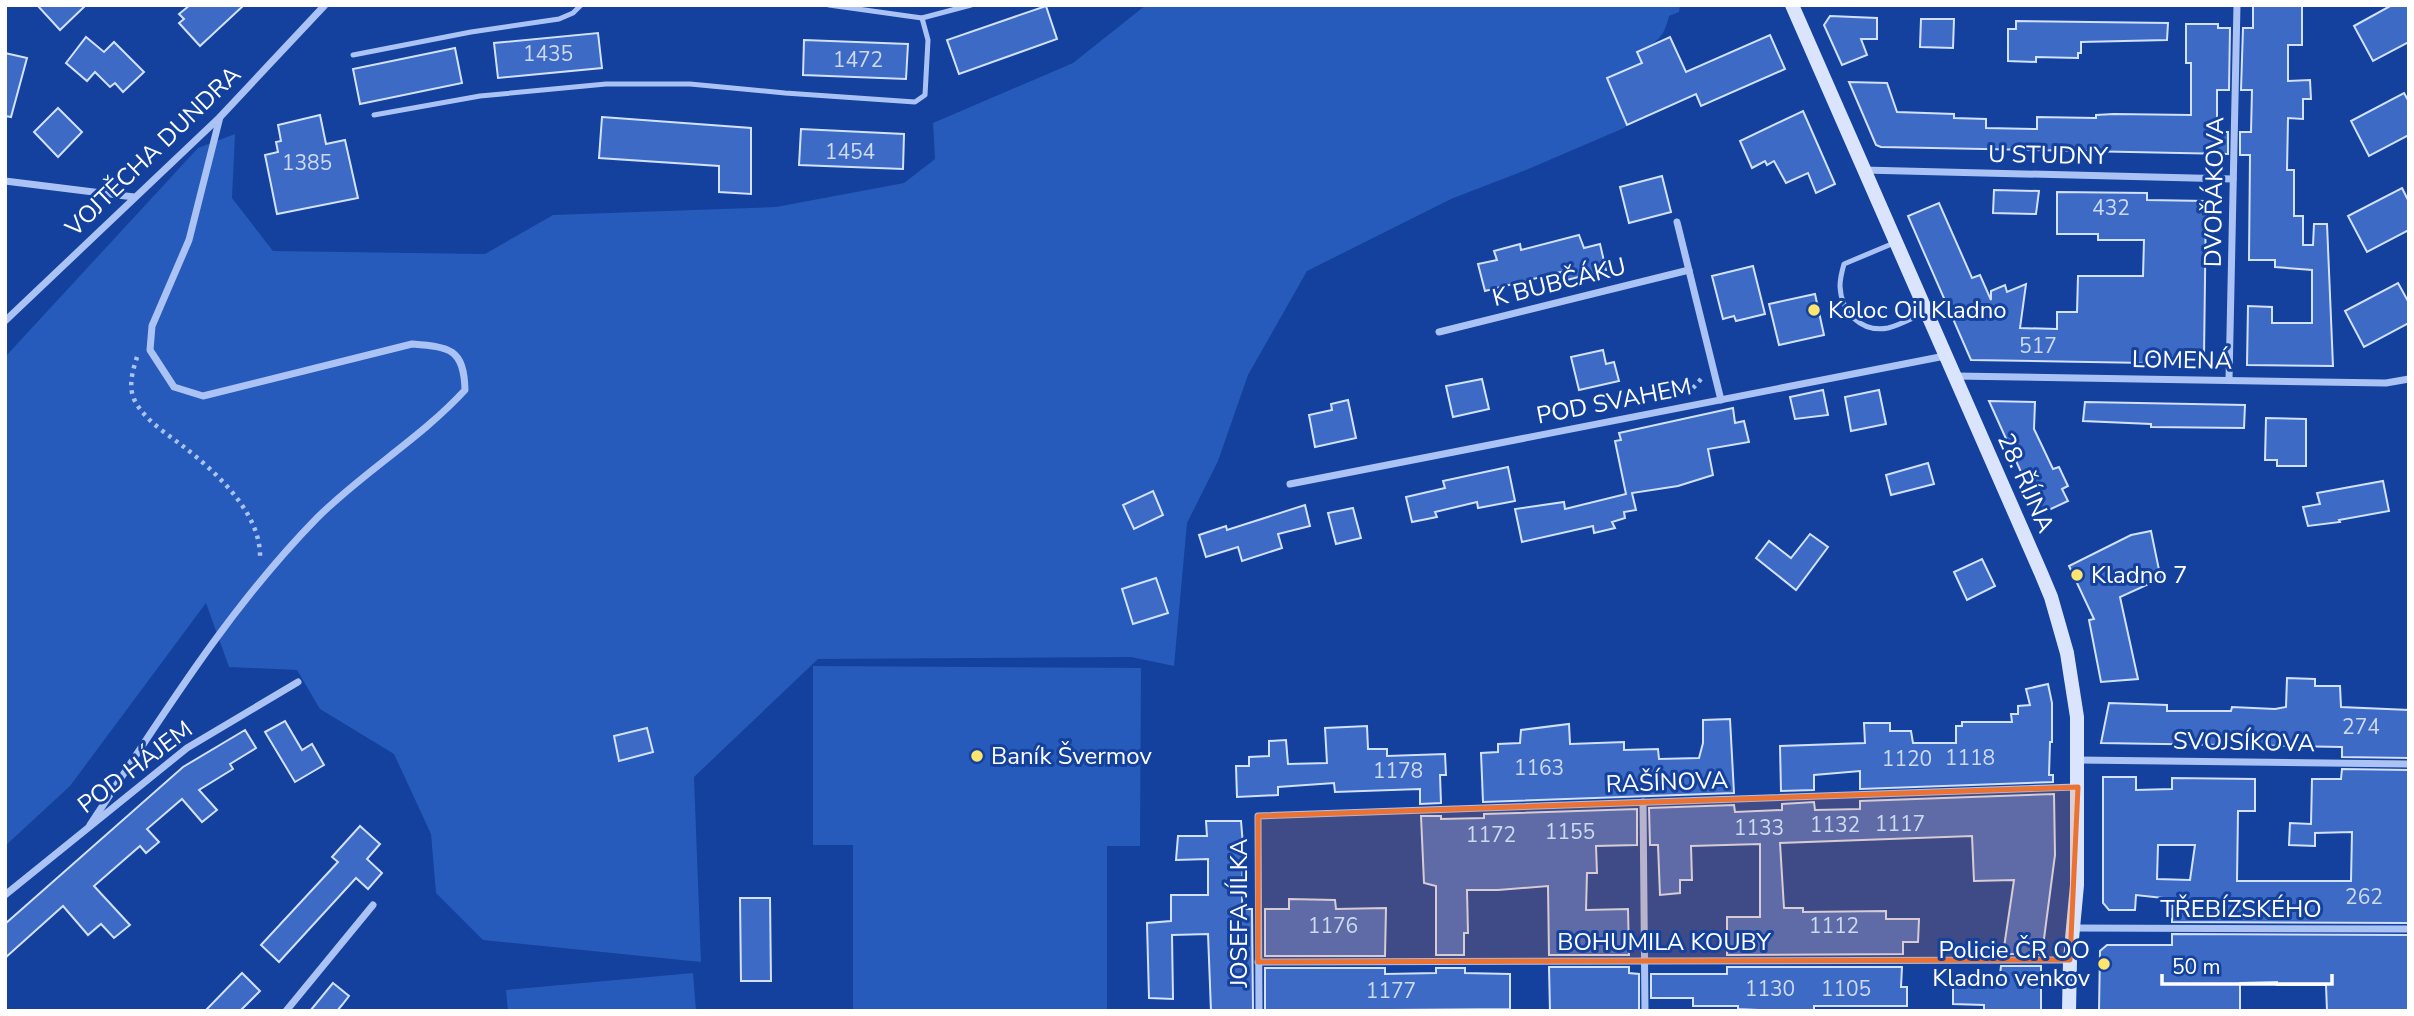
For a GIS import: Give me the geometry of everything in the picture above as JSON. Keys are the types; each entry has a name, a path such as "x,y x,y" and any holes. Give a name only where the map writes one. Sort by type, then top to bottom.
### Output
{"main road":[{"name":"28. ŘÍJNA","path":"1791,5 2041,573 2059,622 2073,684 2078,760 2077,885 2070,960 2069,1011"}],"street":[{"name":"VOJTĚCHA DUNDRA","path":"5,321 220,117 325,5"},
{"name":"DVOŘÁKOVA","path":"2229,380 2237,5"},
{"path":"90,825 205,651 259,581 344,492 443,413 465,390 465,368 455,354 440,346 412,344 203,396 174,387 150,350 152,326 189,240 220,117"},
{"name":"U STUDNY","path":"1862,170 2233,179"},
{"path":"5,181 134,197"},
{"path":"1677,222 1721,400"},
{"name":"K BUBČÁKU","path":"1439,332 1689,270"},
{"name":"POD SVAHEM","path":"1290,484 1945,356"},
{"name":"LOMENÁ","path":"1954,376 2386,383 2409,379"},
{"name":"POD HÁJEM","path":"5,895 187,748 298,682"},
{"name":"SVOJSÍKOVA","path":"2078,760 2409,764"},
{"name":"RAŠÍNOVA","path":"1258,816 2078,787"},
{"path":"1643,802 1645,1011"},
{"name":"JOSEFA JÍLKA","path":"1258,816 1259,1011"},
{"path":"286,1011 373,905"},
{"name":"TŘEBÍZSKÉHO","path":"2073,928 2409,929"},
{"name":"BOHUMILA KOUBY","path":"1258,962 2070,960"}],"lane":[{"path":"353,55 471,32 559,19 573,13 581,5"},
{"path":"830,5 922,18 971,5"},
{"path":"374,115 481,96 606,84 690,84 915,102 925,95 928,40 922,18"},
{"path":"1894,243 1844,264 1840,285 1843,304 1852,317 1869,328 1888,328 1925,313"}],"path":[{"path":"1693,388 1700,382 1702,374"},
{"path":"149,421 204,463 249,514 260,553 259,581"}],"highlighted area":[{"path":"2078,787 2070,960 1258,962 1258,816"}],"shaded area":[{"path":"1146,5 1680,5 1679,12 1669,16 1659,38 1639,51 1643,62 1608,78 1628,124 1624,128 1451,199 1307,271 1248,375 1218,461 1187,523 1174,666 1131,657 818,659 694,777 701,962 483,940 436,893 431,834 394,754 320,709 297,670 229,667 206,603 70,786 5,846 5,357 198,148 235,134 232,198 273,251 485,254 553,215 776,207 904,183 935,159 933,123 1073,63"},
{"path":"813,666 1141,668 1140,846 1107,846 1107,1011 853,1011 853,845 813,845"},
{"path":"693,973 696,1011 508,1011 506,990"}],"building":[{"path":"37,5 86,5 60,30"},
{"path":"190,5 244,5 200,46 179,23 184,19 179,14"},
{"path":"2253,5 2302,5 2302,45 2288,45 2288,81 2310,80 2311,99 2303,99 2303,119 2288,118 2287,170 2294,170 2294,216 2303,216 2303,245 2313,245 2314,224 2327,224 2333,366 2247,365 2248,306 2272,307 2272,323 2312,323 2312,270 2275,267 2275,260 2249,260 2250,155 2240,155 2240,132 2251,132 2252,90 2241,90 2243,28 2253,28"},
{"path":"2392,5 2409,5 2409,42 2373,61 2354,26"},
{"path":"1046,6 1057,39 959,74 947,40"},
{"path":"1830,16 1877,18 1877,39 1861,39 1867,55 1842,65 1824,25"},
{"path":"1921,19 1954,19 1953,48 1920,47"},
{"path":"2016,21 2168,23 2167,40 2081,42 2078,58 2036,57 2036,62 2008,61 2008,29 2016,29"},
{"path":"2186,24 2218,24 2218,28 2230,28 2229,90 2217,90 2217,132 2228,132 2228,154 1881,147 1876,145 1849,82 1887,83 1897,112 1954,114 1954,118 1986,119 1986,128 2037,129 2037,117 2191,115 2191,63 2186,63"},
{"path":"598,33 602,68 498,78 494,43"},
{"path":"1770,35 1785,69 1701,106 1696,94 1627,125 1607,78 1642,63 1637,52 1670,37 1686,72"},
{"path":"86,37 104,52 114,42 144,72 123,92 115,83 110,87 95,72 87,81 66,63"},
{"path":"804,40 908,44 906,79 803,75"},
{"path":"455,48 462,83 360,104 353,69"},
{"path":"5,53 27,58 11,117 5,116"},
{"path":"2404,93 2409,102 2409,135 2369,156 2351,121"},
{"path":"58,108 82,132 58,157 34,132"},
{"path":"1803,111 1835,184 1816,193 1808,173 1786,183 1774,161 1767,165 1765,161 1752,168 1740,141"},
{"path":"320,115 326,144 345,140 358,198 277,214 265,155 278,152 276,142 281,141 278,125"},
{"path":"602,117 751,128 751,194 719,192 719,166 599,158"},
{"path":"801,129 904,134 903,169 799,165"},
{"path":"1662,176 1671,212 1629,223 1620,187"},
{"path":"2402,188 2409,202 2409,230 2367,252 2348,216"},
{"path":"1994,190 2039,191 2036,214 1993,213"},
{"path":"2057,192 2147,193 2147,200 2206,201 2204,357 2146,357 2146,363 1971,360 1908,216 1939,203 1972,278 1980,275 1991,300 1991,291 2005,285 2007,292 2026,284 2020,328 2057,329 2057,312 2077,312 2078,276 2143,276 2144,240 2098,240 2098,234 2057,234"},
{"path":"1579,235 1584,248 1600,244 1606,270 1563,281 1561,272 1485,291 1478,264 1497,260 1494,251 1520,244 1521,250"},
{"path":"1753,266 1765,314 1736,321 1734,316 1723,319 1712,276"},
{"path":"2398,283 2409,303 2409,323 2364,347 2345,311"},
{"path":"1815,294 1824,335 1779,345 1769,304"},
{"path":"1603,350 1606,364 1614,362 1619,381 1579,390 1571,357"},
{"path":"1482,379 1489,409 1453,417 1446,386"},
{"path":"1823,390 1828,415 1795,419 1790,397"},
{"path":"1879,390 1886,424 1851,431 1845,397"},
{"path":"1348,400 1356,438 1315,447 1309,415 1332,410 1331,404"},
{"path":"1989,401 2035,402 2034,429 2053,469 2059,467 2068,486 2062,489 2068,501 2040,514"},
{"path":"2085,402 2245,405 2244,428 2151,427 2151,424 2083,421"},
{"path":"1733,408 1735,423 1744,421 1749,442 1708,449 1713,475 1678,486 1632,493 1636,510 1624,512 1625,518 1612,522 1615,528 1594,533 1593,526 1522,542 1515,509 1564,502 1565,509 1626,494 1615,441 1621,440 1619,433"},
{"path":"2266,418 2306,419 2306,466 2277,466 2277,460 2265,460"},
{"path":"1928,463 1934,484 1891,495 1886,475"},
{"path":"1508,467 1515,501 1478,508 1477,502 1435,512 1437,517 1412,522 1406,497 1445,488 1443,481"},
{"path":"2383,481 2389,511 2308,526 2303,507 2320,504 2317,493"},
{"path":"1153,491 1163,515 1134,529 1123,505"},
{"path":"1305,505 1310,526 1278,534 1282,548 1242,561 1238,547 1206,557 1199,535 1226,526 1227,530"},
{"path":"1353,508 1361,538 1336,544 1328,513"},
{"path":"2151,531 2162,578 2120,597 2138,679 2101,682 2089,620 2094,619 2069,566 2131,535"},
{"path":"1810,534 1828,547 1796,590 1756,558 1769,541 1791,558"},
{"path":"1982,559 1995,586 1967,600 1954,572"},
{"path":"1156,578 1168,613 1133,624 1122,589"},
{"path":"2287,678 2315,679 2315,686 2340,686 2341,707 2409,710 2409,758 2342,757 2342,747 2101,743 2109,703 2167,705 2167,711 2231,711 2232,707 2275,709 2286,707"},
{"path":"2048,684 2052,703 2049,775 2053,775 2053,782 1860,789 1860,771 1814,775 1814,790 1781,791 1780,746 1865,743 1864,723 1890,723 1890,731 1911,731 1913,743 1956,743 1956,726 1962,726 1962,722 2012,722 2011,714 2018,714 2018,706 2030,705 2026,689"},
{"path":"1730,719 1734,793 1483,802 1481,753 1498,752 1498,744 1520,743 1521,730 1569,724 1570,744 1624,742 1624,750 1658,749 1659,759 1699,758 1703,743 1703,720"},
{"path":"285,721 302,750 312,744 324,765 295,782 265,732"},
{"path":"1367,726 1368,749 1387,749 1387,756 1445,754 1446,775 1440,775 1441,803 1420,804 1420,789 1335,792 1334,783 1278,787 1278,795 1237,797 1236,766 1249,766 1249,757 1269,756 1269,741 1286,740 1288,764 1327,763 1325,728"},
{"path":"647,728 653,752 619,761 614,736"},
{"path":"245,730 256,748 230,764 233,769 199,790 217,810 202,822 182,799 147,829 159,842 146,853 140,846 94,886 130,925 114,938 101,924 88,935 63,906 5,958 5,924 183,767"},
{"path":"2342,769 2409,770 2409,923 2172,922 2172,899 2136,895 2135,910 2109,910 2103,903 2103,777 2136,777 2136,790 2172,789 2172,778 2255,779 2255,811 2238,811 2237,881 2351,881 2352,832 2315,833 2315,846 2289,845 2290,823 2311,824 2312,779 2341,779","holes":["2158,845 2195,845 2190,880 2157,879"]},
{"path":"2054,794 2055,855 2042,954 2003,954 2014,880 1974,881 1972,836 1780,843 1784,908 1803,908 1803,912 1886,911 1886,919 1919,919 1918,942 1903,942 1903,954 1727,955 1727,917 1760,917 1760,844 1691,846 1692,880 1680,880 1680,893 1660,895 1658,845 1650,845 1649,808 1734,805 1735,812 1782,810 1782,804 1814,802 1815,810 1860,809 1860,801"},
{"path":"1637,809 1637,845 1596,846 1597,873 1587,873 1586,910 1628,909 1629,955 1549,955 1548,886 1467,890 1468,933 1464,933 1464,955 1436,955 1436,886 1424,883 1421,816 1441,816 1441,819 1484,818 1484,814"},
{"path":"1206,821 1241,821 1242,909 1252,909 1253,1011 1211,1011 1208,934 1172,935 1173,999 1149,998 1147,923 1171,921 1171,895 1208,895 1208,859 1176,860 1178,836 1207,836"},
{"path":"360,826 380,844 367,859 382,873 368,889 356,878 279,962 261,945 338,862 332,857"},
{"path":"740,898 770,898 771,981 741,981"},
{"path":"1289,899 1335,900 1336,909 1386,908 1385,956 1265,956 1265,909 1289,909"},
{"path":"2172,934 2409,935 2409,1011 2327,1011 2326,985 2277,985 2277,982 2240,983 2240,1011 2099,1011 2100,951 2107,945 2172,945"},
{"path":"2001,966 2041,966 2041,1011 1984,1011 1984,1005 1953,1004 1953,975 2000,975"},
{"path":"1549,967 1629,967 1629,973 1639,974 1639,1011 1550,1011"},
{"path":"1727,967 1902,967 1901,987 1907,987 1907,1006 1814,1006 1814,1011 1781,1011 1738,1009 1738,1006 1693,1006 1693,998 1651,998 1651,974 1727,974"},
{"path":"1265,968 1385,968 1385,974 1436,973 1436,968 1465,968 1465,973 1510,974 1510,1009 1265,1011"},
{"path":"242,973 260,991 240,1011 205,1011"},
{"path":"333,983 349,996 342,1005 337,1011 310,1011"}],"place":[{"name":"Koloc Oil Kladno","path":"1814,310"},
{"name":"Kladno 7","path":"2077,575"},
{"name":"Baník Švermov","path":"977,756"},
{"name":"Policie ČR OO Kladno venkov","path":"2104,964"}]}
